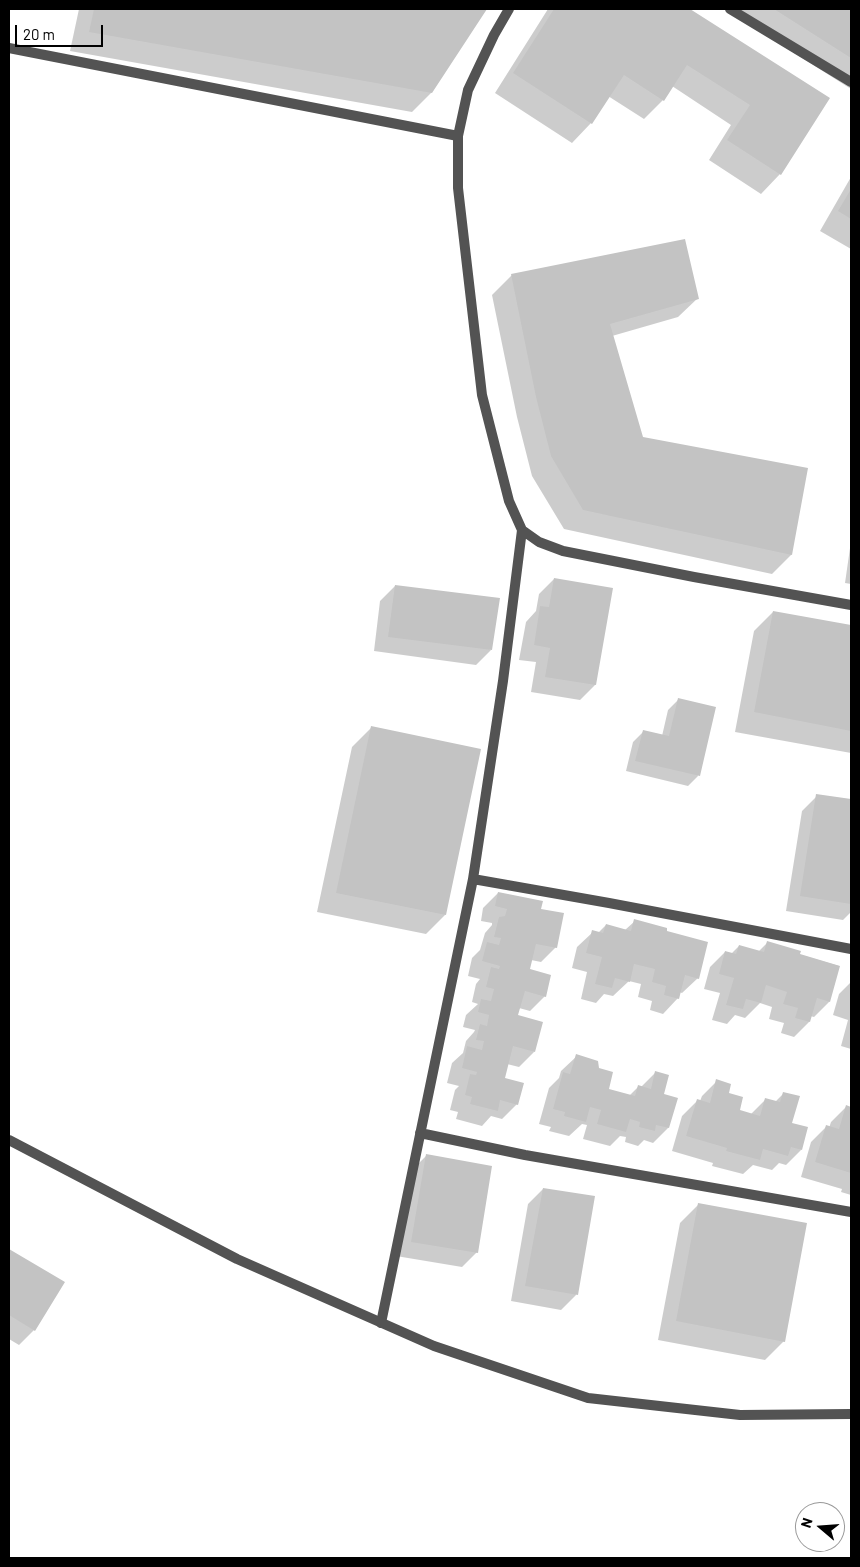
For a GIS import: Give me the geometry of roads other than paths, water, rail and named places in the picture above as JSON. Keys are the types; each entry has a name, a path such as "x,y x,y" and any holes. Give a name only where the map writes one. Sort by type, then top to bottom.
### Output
{"street":[{"path":"509,9 494,35 468,90 458,136 458,188 482,395 509,501 522,530 539,542 563,550 694,577 851,605"},
{"path":"730,9 851,82"},
{"path":"9,48 458,136"},
{"path":"381,1323 473,879 501,691 522,530"},
{"path":"473,879 609,902 851,949"},
{"path":"420,1132 525,1154 851,1212"},
{"path":"9,1140 237,1259 434,1346 588,1398 740,1415 851,1414"}]}
